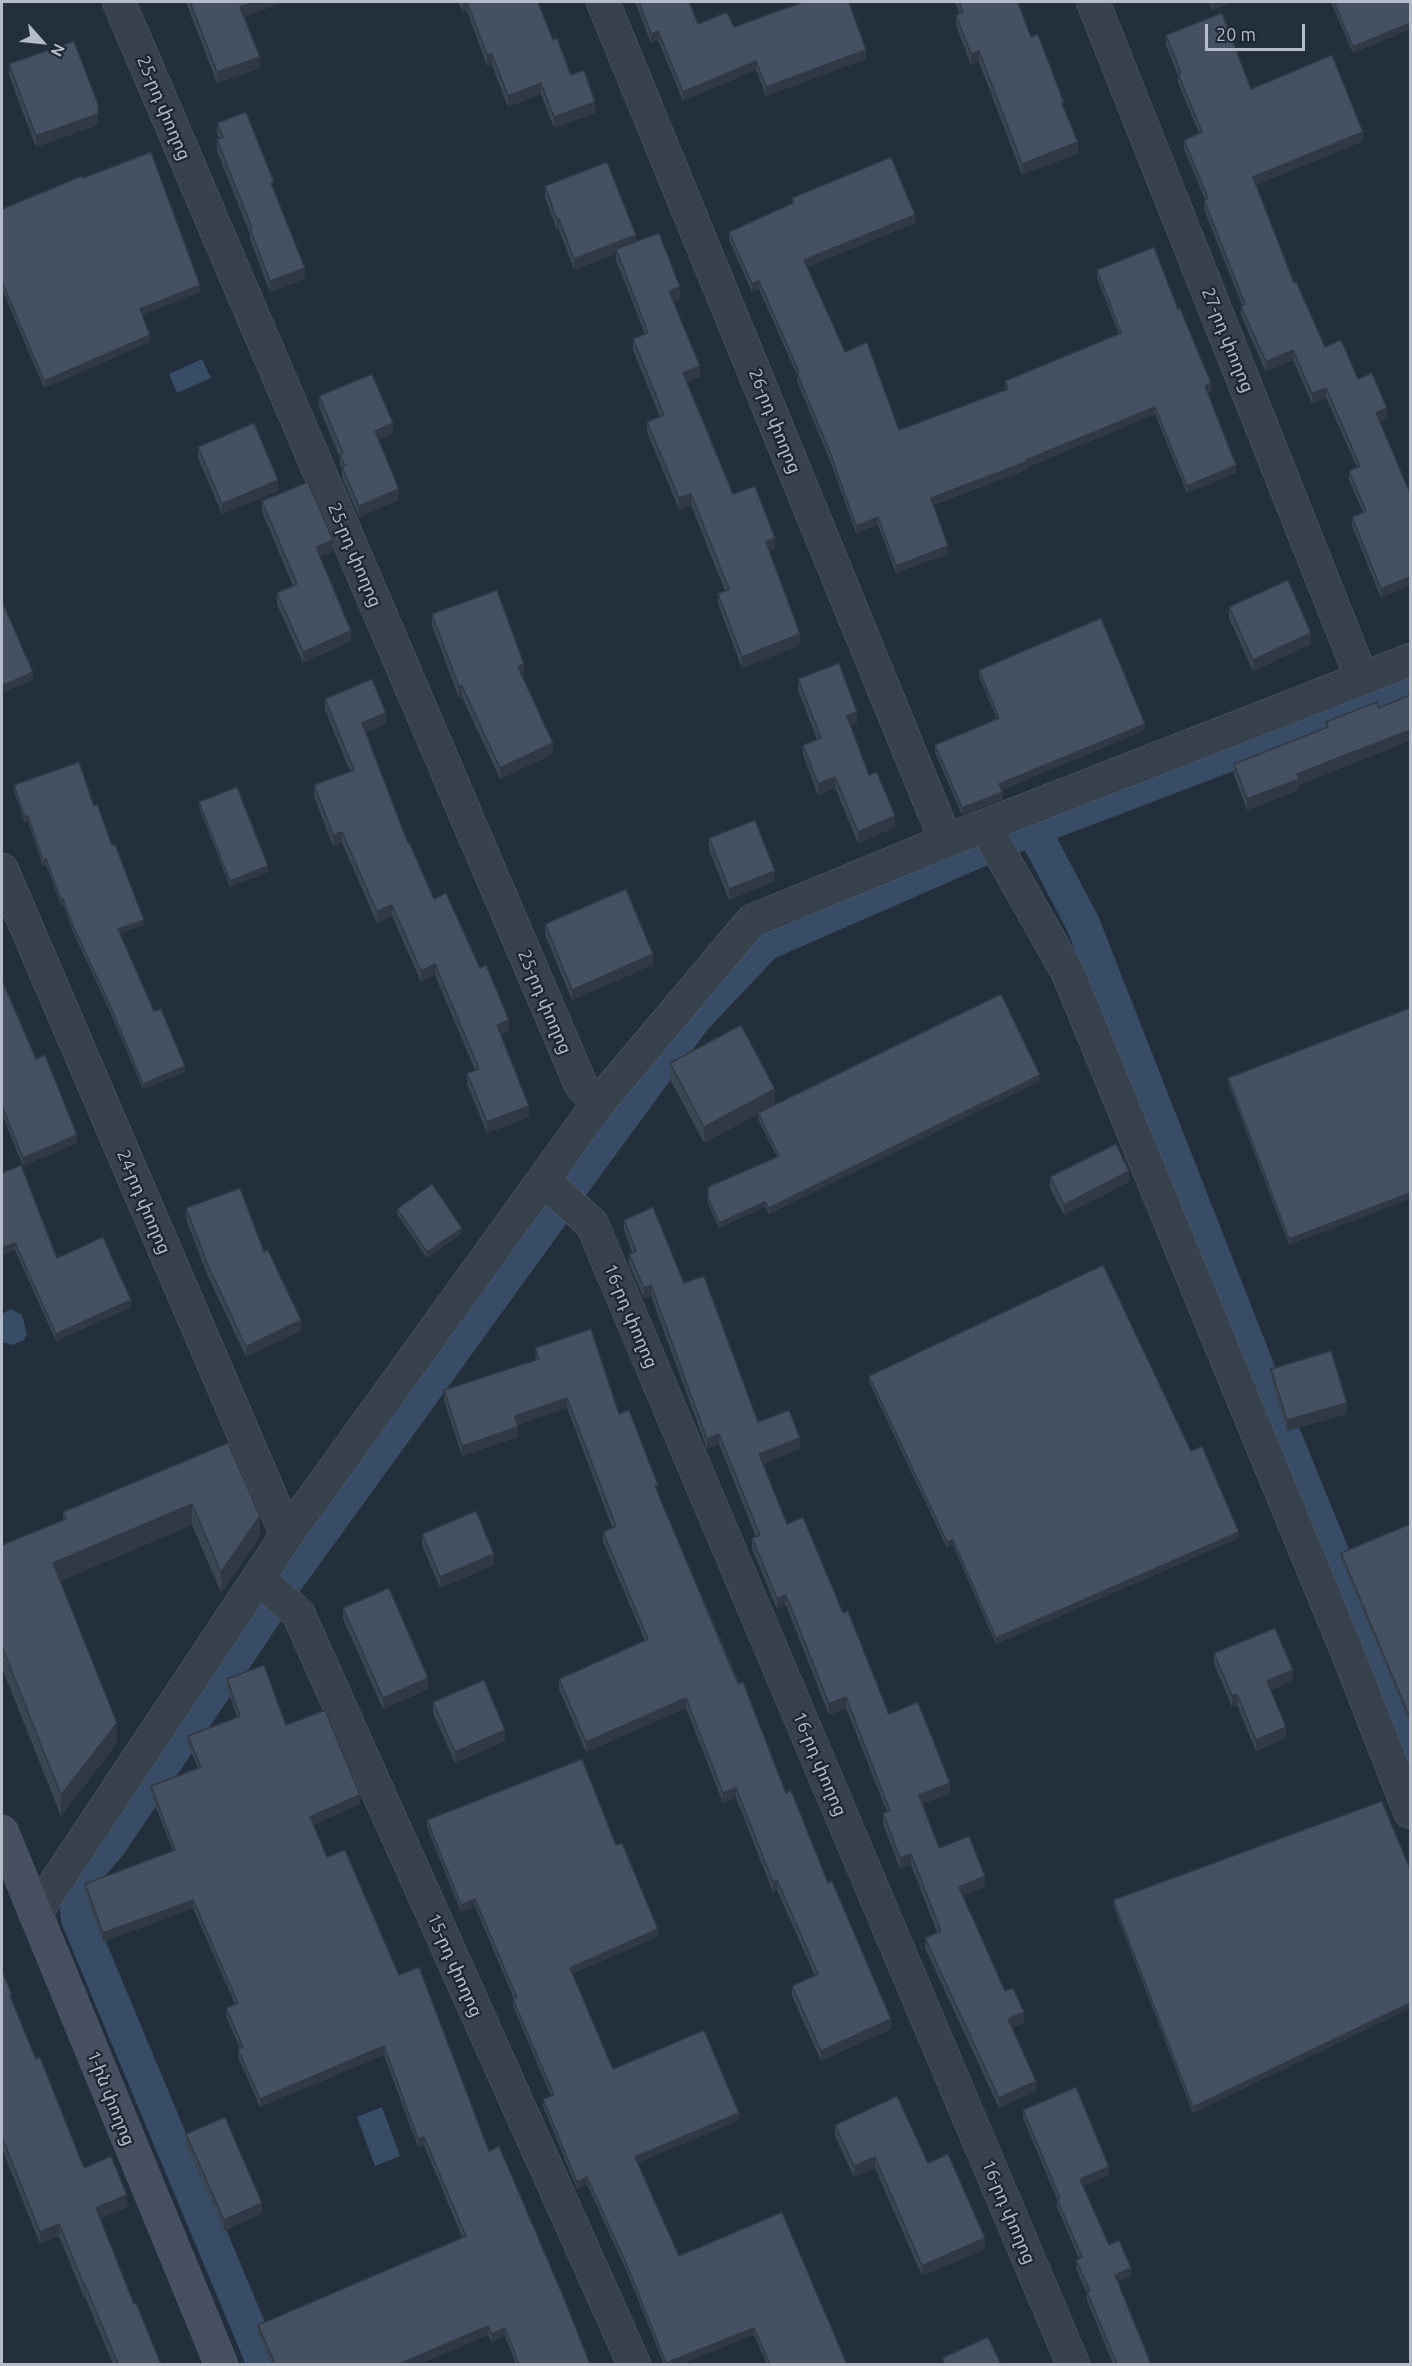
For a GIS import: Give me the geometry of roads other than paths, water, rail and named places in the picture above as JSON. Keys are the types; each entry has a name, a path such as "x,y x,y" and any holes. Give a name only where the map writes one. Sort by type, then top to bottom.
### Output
{"main road":[{"name":"1-ին փողոց","path":"2,1832 221,2364"}],"street":[{"name":"25-րդ փողոց","path":"119,2 580,1085 598,1104"},
{"name":"26-րդ փողոց","path":"603,2 946,841"},
{"name":"27-րդ փողոց","path":"1093,2 1362,679"},
{"path":"35,1914 287,1534 598,1104 752,921 946,841 1410,660"},
{"path":"985,826 1068,973 1349,1656 1410,1812"},
{"name":"24-րդ փողոց","path":"2,870 287,1534"},
{"name":"16-րդ փողոց","path":"543,1180 592,1224 1073,2364"},
{"name":"15-րդ փողոց","path":"258,1578 298,1613 634,2364"}],"water":[{"path":"202,359 211,378 177,393 169,374"},
{"path":"11,1309 22,1315 27,1334 24,1340 12,1345 2,1342 2,1314"},
{"path":"382,2107 400,2156 375,2166 357,2117"}],"waterway":[{"path":"1012,837 1251,746 1410,681"},
{"path":"1033,829 1083,924 1277,1418 1410,1744"},
{"path":"571,1187 695,1018 765,944 980,850"},
{"path":"285,1583 553,1213"},
{"path":"264,2364 78,1919 75,1885 110,1844 268,1610"}]}
